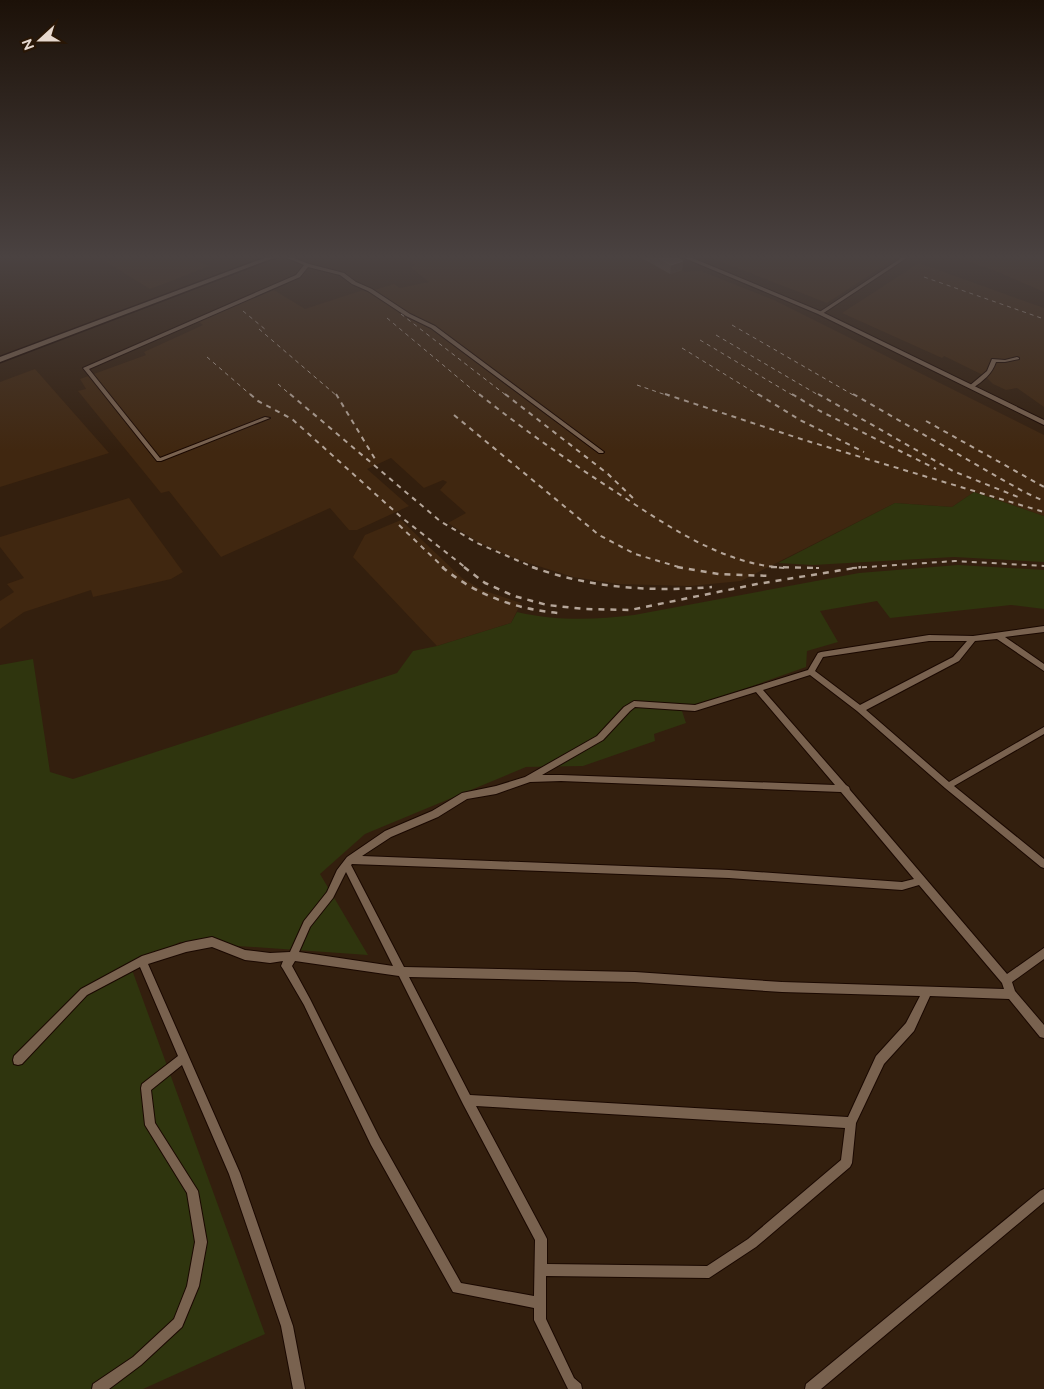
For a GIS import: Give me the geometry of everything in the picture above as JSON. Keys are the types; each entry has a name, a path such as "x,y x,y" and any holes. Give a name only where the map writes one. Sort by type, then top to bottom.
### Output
{"main road":[{"path":"0,360 99,322"}],"street":[{"path":"192,322 86,368 160,460 267,418"},
{"path":"423,322 433,326 601,452"},
{"path":"838,322 1044,422"},
{"path":"971,387 993,367 994,360 1005,361 1017,358"},
{"path":"540,1303 457,1288 375,1142 307,1002 286,966 293,956 307,924 330,895 348,862 388,834 435,814 466,796 496,790 528,779 600,738 627,708 634,704 696,708 811,672 821,655 928,638 973,640 1044,629"},
{"path":"998,636 1044,668"},
{"path":"860,709 956,659 973,640"},
{"path":"811,672 860,709 948,786 1044,864"},
{"path":"758,689 846,789 920,881 1006,980 1011,994 1044,1033"},
{"path":"948,786 1044,730"},
{"path":"528,779 561,778 846,789"},
{"path":"348,862 729,874 902,886 920,881"},
{"path":"348,862 467,1100 541,1239 540,1320 570,1382 576,1389"},
{"path":"18,1060 84,992 142,961 186,947 212,942 245,955 270,958 293,956 402,972 635,977 782,988 1011,994"},
{"path":"1006,980 1044,953"},
{"path":"142,961 234,1173 287,1326 299,1389"},
{"path":"541,1270 709,1272 752,1243 846,1163 851,1123 880,1060 910,1027 927,991"},
{"path":"98,1389 137,1361 178,1322 193,1286 201,1242 192,1191 150,1125 146,1088 183,1058"},
{"path":"467,1100 851,1123"},
{"path":"811,1389 1044,1195"}],"shaded area":[{"path":"199,322 818,322 1044,435 1044,516 974,492 952,507 895,503 741,581 690,586 618,584 573,577 516,559 478,542 448,523 466,513 440,490 447,482 443,480 424,488 391,458 367,469 409,506 357,530 349,530 330,508 221,557 169,491 161,493 78,391 86,389 80,379 146,355 144,352 203,325"},
{"path":"862,322 1044,322 1044,407 1017,388 1006,390 993,384 985,376 944,356 942,358"},
{"path":"35,369 109,453 0,487 0,382"},
{"path":"129,498 183,572 171,579 93,597 91,590 24,612 0,629 0,601 14,592 7,584 24,578 0,547 0,537"},
{"path":"401,520 462,578 482,590 521,603 511,623 437,646 353,557 365,535"}],"green space":[{"path":"974,492 1044,516 1044,562 954,557 813,565 778,563 895,503 952,507"},
{"path":"958,565 1044,570 1044,609 1011,605 890,618 877,601 820,611 838,642 807,651 806,667 682,711 686,723 654,734 655,741 583,766 526,767 365,834 320,874 368,955 180,942 131,967 265,1334 143,1389 0,1389 0,665 33,659 50,772 73,779 397,673 413,651 437,646 511,623 517,612 560,618 590,619 619,617 859,573"}],"railway":[{"path":"256,322 266,330"},
{"path":"392,322 480,396"},
{"path":"411,322 507,396"},
{"path":"732,325 855,396"},
{"path":"259,329 337,396"},
{"path":"716,335 820,396"},
{"path":"700,340 794,396"},
{"path":"682,348 760,396"},
{"path":"207,357 252,396"},
{"path":"278,384 292,396"},
{"path":"637,385 669,396"},
{"path":"250,394 258,401 292,419 401,517 466,568"},
{"path":"290,394 440,521 477,543 535,568"},
{"path":"336,394 375,459"},
{"path":"479,394 565,458 677,531 718,552 761,565 777,567"},
{"path":"505,394 608,474 635,500"},
{"path":"665,394 804,440 1044,512"},
{"path":"758,394 800,420 864,452"},
{"path":"792,394 820,411 936,469"},
{"path":"818,394 953,471 1018,497"},
{"path":"853,394 1024,492 1044,501"},
{"path":"454,415 599,535 635,554 681,568"},
{"path":"926,421 1044,487"},
{"path":"399,525 444,568"},
{"path":"857,568 955,561 1044,566"},
{"path":"442,567 468,585 497,599 527,608 558,613"},
{"path":"464,567 485,583 514,596 547,605 585,609 630,610 757,584 857,568"},
{"path":"771,567 777,567"},
{"path":"777,567 819,568 816,568"},
{"path":"777,567 784,568"},
{"path":"857,568 861,567"},
{"path":"535,568 576,580 621,587 666,589 712,587"},
{"path":"681,568 719,574 770,576"},
{"path":"852,568 857,568"}]}
